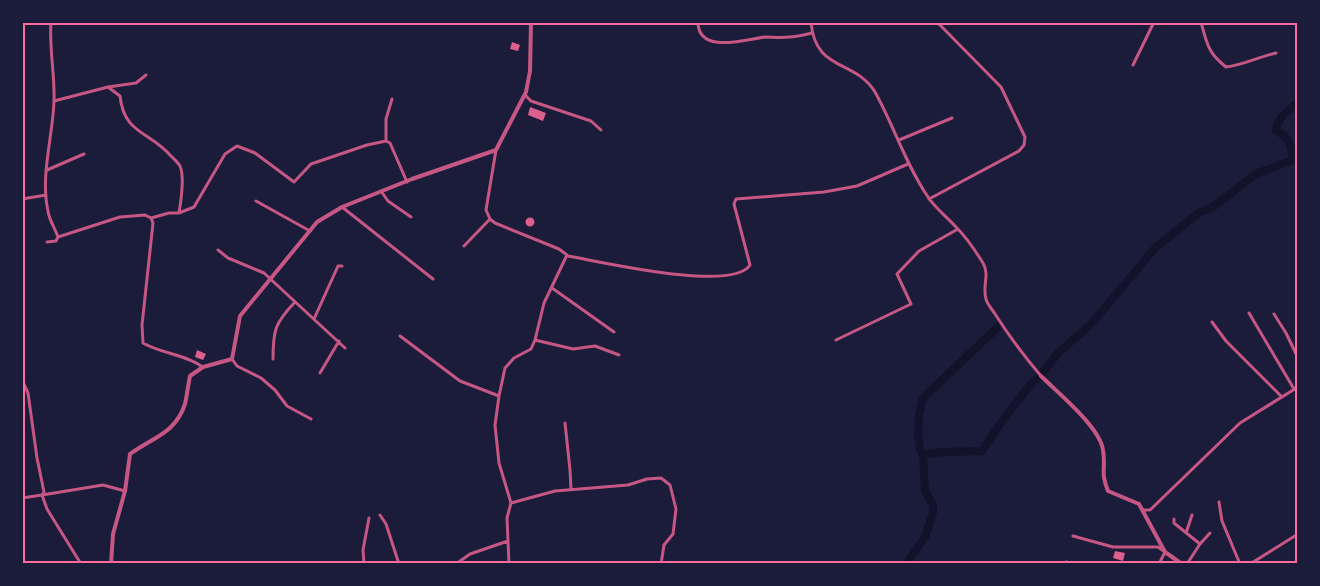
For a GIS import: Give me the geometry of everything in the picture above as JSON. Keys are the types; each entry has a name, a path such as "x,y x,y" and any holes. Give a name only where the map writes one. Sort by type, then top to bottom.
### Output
{"street":[{"path":"51,22 54,101 46,195 48,213 58,237"},
{"path":"531,22 530,71 525,95 496,150 486,210 495,224 558,249 567,255 668,275 727,275 741,272 750,265 734,204 736,199 824,192 857,186 908,164"},
{"path":"698,22 698,27 705,38 715,43 766,37 788,38 812,33"},
{"path":"811,22 812,33 823,55 868,83 899,140 908,164 929,199 972,245 985,267 987,273 986,300 1008,336 1041,375 1091,426 1103,449 1103,479 1108,491 1139,504 1165,552"},
{"path":"929,199 1019,151 1024,146 1025,137 1001,87 937,22"},
{"path":"1133,65 1154,22"},
{"path":"1201,22 1207,46 1213,56 1226,67 1240,65 1260,56 1276,53"},
{"path":"54,101 108,87 136,83 146,75"},
{"path":"108,87 120,96 122,113 135,129 162,146 180,166 182,194 179,213"},
{"path":"525,95 531,101 591,121 601,130"},
{"path":"386,141 386,119 392,99"},
{"path":"899,140 952,118"},
{"path":"47,243 56,241 58,237 120,217 145,215 151,218 179,213 194,207 225,154 237,146 255,153 294,182 311,164 386,141 390,143 407,182"},
{"path":"231,359 240,316 317,222 342,207 381,191 496,150"},
{"path":"47,170 84,154"},
{"path":"381,191 388,201 411,218"},
{"path":"22,199 46,195"},
{"path":"256,201 310,231"},
{"path":"342,207 433,279"},
{"path":"151,218 153,224 142,325 143,343 203,367"},
{"path":"464,246 490,219"},
{"path":"836,340 911,304 897,274 919,251 958,229"},
{"path":"218,250 228,258 264,273 345,348"},
{"path":"509,564 507,518 511,503 499,463 495,425 499,396 506,368 514,358 531,349 536,340 544,303 567,255"},
{"path":"314,319 338,266 342,266"},
{"path":"552,288 614,332"},
{"path":"273,358 273,334 284,314 295,302"},
{"path":"1143,510 1150,510 1240,423 1281,396 1296,389 1249,313"},
{"path":"1274,314 1298,358"},
{"path":"1212,322 1226,341 1281,396"},
{"path":"400,336 460,381 499,396"},
{"path":"536,340 573,349 595,346 619,354"},
{"path":"320,373 339,341"},
{"path":"111,564 113,534 125,491 130,454 172,428 178,421 185,403 190,376 203,367 231,359"},
{"path":"231,359 237,366 261,378 275,390 287,406 311,419"},
{"path":"22,380 28,393 37,458 43,477 44,492 42,495 47,509 81,564"},
{"path":"565,423 570,489"},
{"path":"511,503 555,491 628,485 647,479 661,478 670,485 676,510 673,534 664,545 661,564"},
{"path":"22,498 103,485 125,491"},
{"path":"1219,502 1222,522 1240,564"},
{"path":"1186,533 1192,514"},
{"path":"380,515 386,524 399,564"},
{"path":"364,564 363,550 369,518"},
{"path":"1174,519 1178,528 1200,544"},
{"path":"1187,564 1210,533"},
{"path":"1250,564 1298,534"},
{"path":"1072,536 1113,547 1158,547 1182,564"},
{"path":"456,564 470,554 508,541"},
{"path":"1159,564 1165,552"},
{"path":"1066,562 1074,564"}],"building":[{"path":"512,42 520,45 518,51 510,49"},
{"path":"530,107 546,113 543,121 528,115"},
{"path":"530,217 535,222 530,227 525,222"},
{"path":"197,350 206,354 203,360 195,357"},
{"path":"1115,551 1125,553 1123,561 1113,558"}],"waterway":[{"path":"1293,159 1287,139 1276,131 1281,119 1298,102"},
{"path":"906,564 925,537 933,513 933,505 925,491 923,455 982,451 1029,386 1058,353 1092,323 1156,247 1200,212 1213,207 1256,174 1298,158"},
{"path":"923,455 918,434 923,398 999,326"}]}
